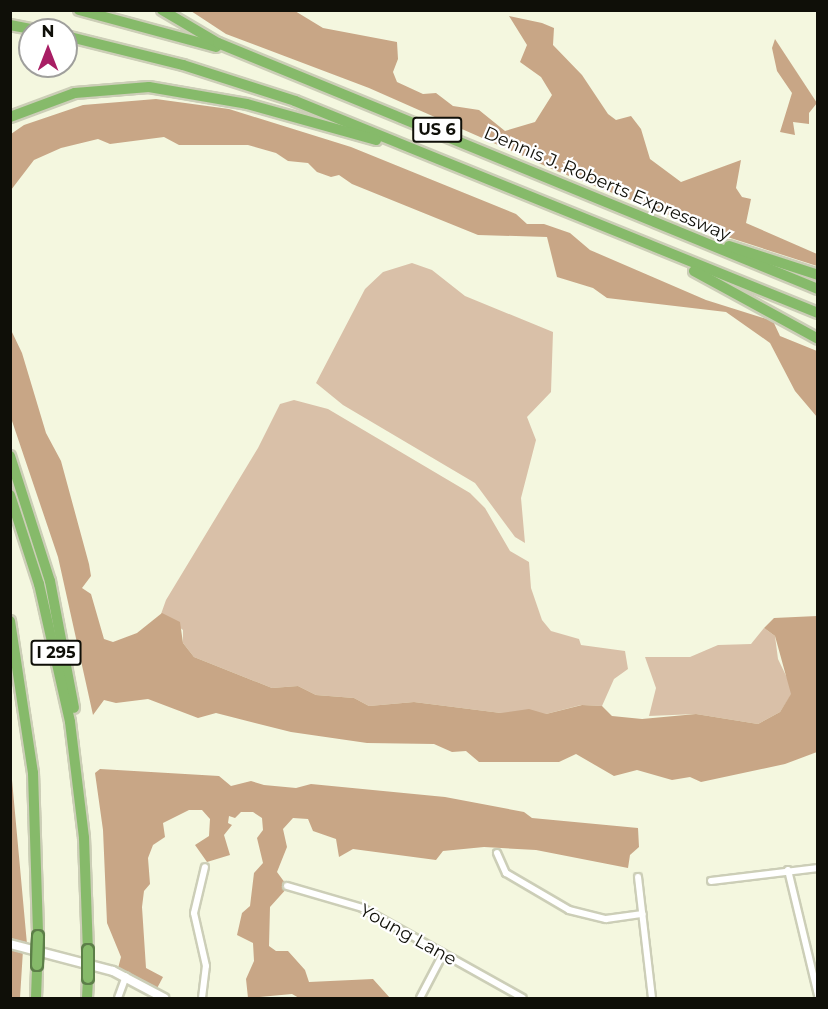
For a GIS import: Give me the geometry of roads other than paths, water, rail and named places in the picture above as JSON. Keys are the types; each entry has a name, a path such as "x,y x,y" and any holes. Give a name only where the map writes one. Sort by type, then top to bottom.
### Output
{"highway":[{"path":"79,10 251,55"},
{"name":"US 6","path":"162,10 207,38 251,55"},
{"name":"US 6","path":"78,39 239,81 438,159 646,247 818,313"},
{"name":"Dennis J. Roberts Expressway","path":"251,55 818,289"},
{"path":"10,117 75,93 122,87 162,88 267,109 438,159"},
{"path":"621,208 818,275"},
{"path":"646,247 818,339"},
{"path":"10,456 44,558 66,650 82,768 82,816"},
{"name":"I 295","path":"10,495 56,653 82,816 88,950 87,999"},
{"name":"I 295","path":"10,621 33,773 38,936 36,999"}],"street":[{"path":"497,853 506,873 568,910 606,919 643,914"},
{"path":"202,999 206,966 194,913 205,867"},
{"path":"711,881 818,868"},
{"path":"788,870 818,996"},
{"path":"638,878 652,999"},
{"name":"Young Lane","path":"287,886 362,908 442,956 523,999"},
{"path":"10,944 126,976 164,999"},
{"path":"420,999 442,956"},
{"path":"118,999 126,976"}]}
